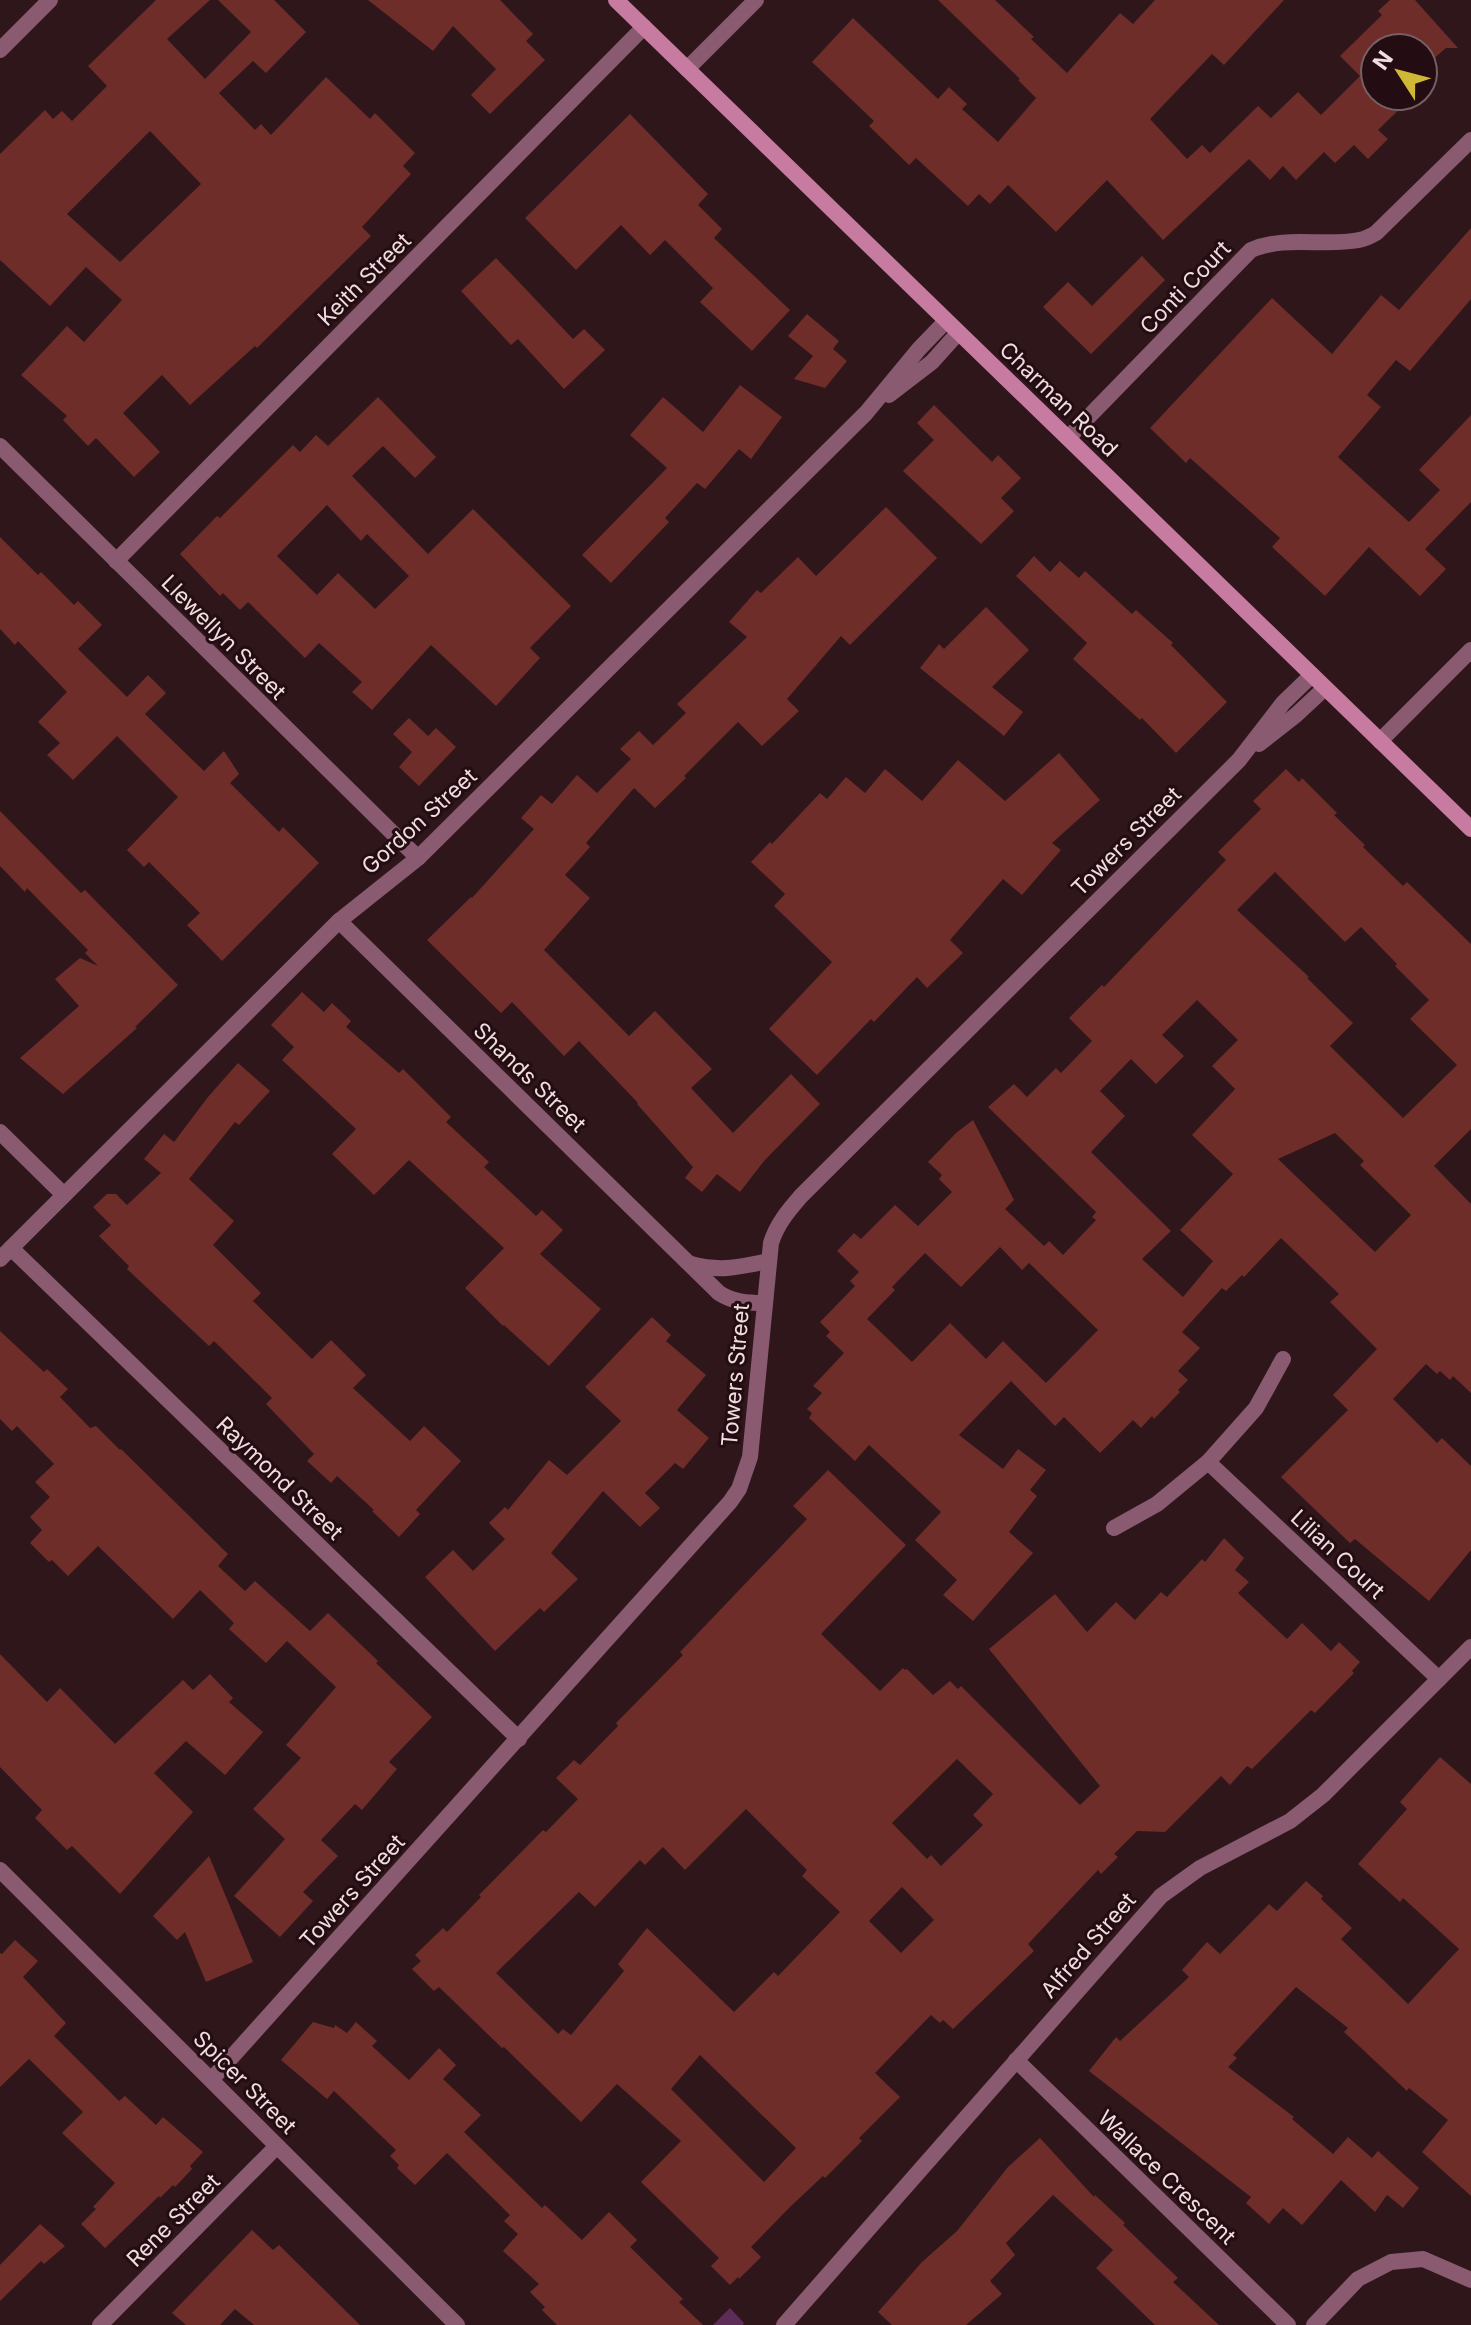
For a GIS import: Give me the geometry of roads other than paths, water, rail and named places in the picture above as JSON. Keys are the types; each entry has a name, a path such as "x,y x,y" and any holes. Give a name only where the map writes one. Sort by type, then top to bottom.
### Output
{"main road":[{"name":"Charman Road","path":"616,0 1471,829"}],"street":[{"path":"0,50 50,0"},
{"path":"687,69 756,0"},
{"name":"Keith Street","path":"116,561 644,27"},
{"name":"Conti Court","path":"1068,438 1251,250 1280,242 1359,240 1376,233 1471,140"},
{"name":"Gordon Street","path":"6,1253 339,921 418,858 866,413 946,321"},
{"name":"Gordon Street","path":"866,413 932,362 958,333"},
{"name":"Llewellyn Street","path":"0,446 418,858"},
{"path":"1380,741 1471,650"},
{"name":"Towers Street","path":"1239,760 1283,703 1312,675"},
{"name":"Towers Street","path":"212,2079 519,1739 739,1489 750,1457 769,1261 776,1230 801,1196 1239,760 1325,688"},
{"name":"Shands Street","path":"339,921 719,1293 744,1303 764,1303"},
{"path":"0,1132 64,1195"},
{"name":"Raymond Street","path":"6,1253 519,1739"},
{"path":"690,1264 711,1270 769,1261"},
{"path":"1114,1528 1157,1504 1208,1462 1256,1408 1283,1359"},
{"name":"Lilian Court","path":"1208,1462 1439,1679"},
{"name":"Alfred Street","path":"784,2325 1161,1896 1200,1868 1290,1821 1323,1795 1471,1647"},
{"name":"Spicer Street","path":"0,1870 457,2325"},
{"name":"Wallace Crescent","path":"1016,2060 1288,2325"},
{"name":"Rene Street","path":"100,2325 277,2146"},
{"path":"1314,2325 1358,2279 1391,2262 1423,2259 1471,2280"}]}
